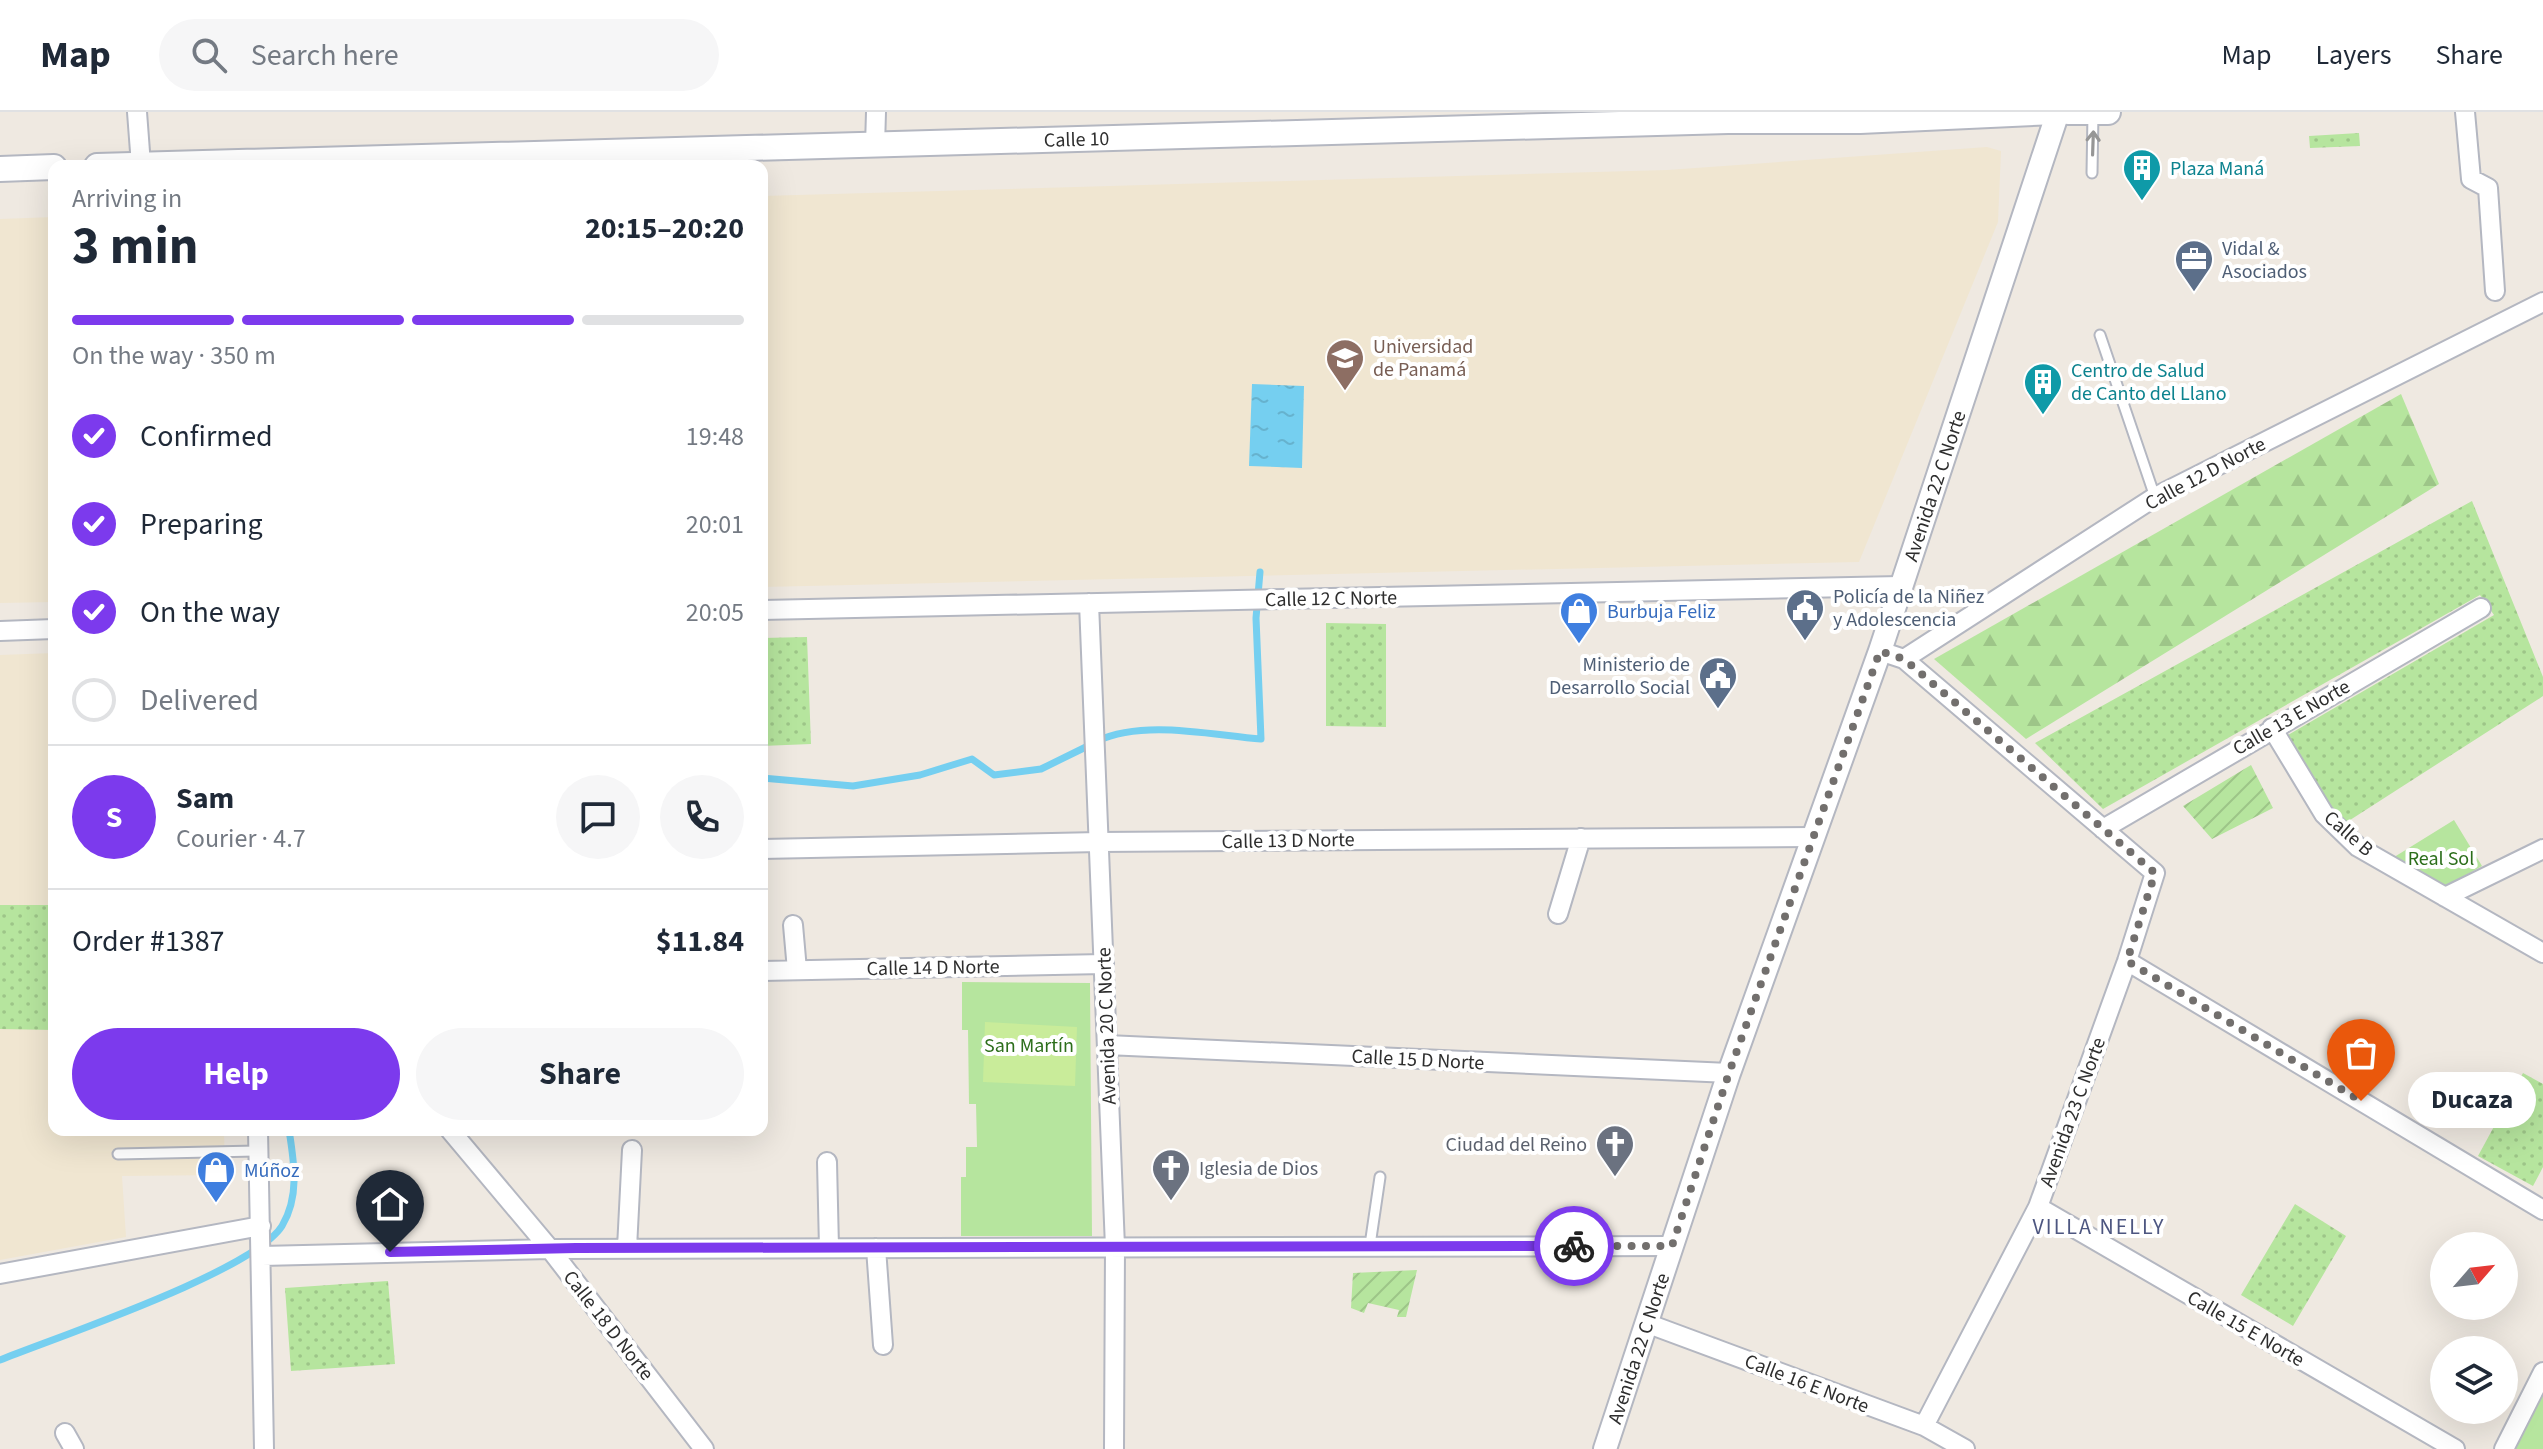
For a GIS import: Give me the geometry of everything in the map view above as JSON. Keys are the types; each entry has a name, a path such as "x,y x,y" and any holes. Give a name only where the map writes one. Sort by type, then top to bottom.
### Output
{"main road":[{"name":"Calle 10","path":"539,160 1611,119 2056,112"},
{"path":"2068,112 2108,112"},
{"path":"0,169 48,167"}],"street":[{"path":"137,112 141,160"},
{"path":"875,146 876,112"},
{"name":"Avenida 22 C Norte","path":"1605,1449 1729,1073 1880,651 2056,112"},
{"path":"2465,112 2471,179 2488,188 2495,291"},
{"name":"Calle 12 D Norte","path":"1904,659 2155,497 2543,302"},
{"name":"Calle 12 C Norte","path":"768,610 1900,586"},
{"name":"Avenida 20 C Norte","path":"1089,603 1115,1247 1114,1449"},
{"name":"Calle 13 E Norte","path":"2103,829 2481,608"},
{"path":"0,631 48,629"},
{"path":"1880,651 1904,659 2103,829"},
{"name":"Calle B","path":"2272,728 2324,814 2358,847 2543,953"},
{"name":"Avenida 23 C Norte","path":"1924,1426 2038,1207 2127,961 2155,873 2103,829"},
{"name":"Calle 13 D Norte","path":"768,849 1099,842 1814,837"},
{"path":"1558,914 1581,838"},
{"path":"2445,897 2543,849"},
{"path":"793,925 797,970"},
{"path":"2127,961 2543,1210"},
{"name":"Calle 14 D Norte","path":"768,971 1104,964"},
{"name":"Calle 15 D Norte","path":"1107,1045 1729,1073"},
{"path":"258,1136 264,1449"},
{"name":"Calle 18 D Norte","path":"455,1136 550,1249 704,1449"},
{"path":"627,1248 632,1150"},
{"path":"827,1162 829,1248"},
{"name":"Calle 15 E Norte","path":"2038,1207 2455,1449"},
{"path":"0,1274 261,1227"},
{"path":"262,1255 627,1248 1672,1246"},
{"path":"876,1248 883,1345"},
{"name":"Calle 16 E Norte","path":"1646,1323 1924,1426 1965,1449"},
{"path":"2504,1449 2543,1372"}],"lane":[{"path":"2092,173 2093,112"},
{"path":"2100,335 2155,497"},
{"path":"118,1154 259,1151"},
{"path":"1370,1245 1380,1177"}],"shaded area":[{"name":"Universidad de Panamá","path":"1987,147 2001,151 1998,222 1859,562 768,587 768,196 1667,170"},
{"path":"48,217 48,602 0,603 0,219"},
{"path":"48,653 48,1136 224,1136 225,1175 122,1176 126,1237 0,1260 0,655"}],"green space":[{"path":"2359,133 2360,146 2310,148 2309,136"},
{"path":"2401,394 2439,484 2026,739 1934,659"},
{"path":"2472,501 2543,677 2543,696 2347,822 2330,809 2288,735 2494,615 2480,595 2103,809 2035,743"},
{"path":"1326,623 1386,624 1386,727 1326,726"},
{"path":"807,637 811,744 768,746 768,638"},
{"path":"2251,765 2273,808 2212,839 2183,806"},
{"name":"Real Sol","path":"2454,820 2482,866 2441,889 2391,859"},
{"path":"0,905 48,905 48,1030 0,1029"},
{"name":"San Martín","path":"962,982 1090,983 1092,1236 961,1236 961,1177 966,1177 966,1147 977,1147 976,1104 969,1104 968,1030 962,1030"},
{"path":"985,1022 1077,1027 1075,1086 983,1082"},
{"path":"2523,1073 2543,1084 2543,1167 2533,1186 2478,1156"},
{"path":"2295,1204 2346,1236 2293,1326 2241,1295"},
{"path":"1417,1270 1406,1317 1397,1317 1399,1310 1368,1303 1364,1313 1351,1308 1353,1273"},
{"path":"388,1281 395,1364 291,1371 285,1288"},
{"path":"2543,1390 2543,1449 2515,1449"}],"water":[{"path":"1252,384 1304,386 1302,468 1249,466"}],"waterway":[{"path":"1097,741 1115,734 1156,730 1261,739 1256,618 1260,572"},
{"path":"768,779 853,786 920,775 972,759 994,775 1041,769 1092,744"},
{"path":"0,1360 152,1301 234,1263 264,1244 282,1226 291,1203 294,1167 290,1136"}],"way so far":[{"path":"1574,1246 1672,1246 1729,1073 1880,651 1904,659 2155,873 2127,961 2361,1101"}],"place":[{"name":"Plaza Maná","path":"2142,202"},
{"name":"Vidal & Asociados","path":"2194,293"},
{"name":"Universidad de Panamá","path":"1345,392"},
{"name":"Centro de Salud de Canto del Llano","path":"2043,416"},
{"name":"Policía de la Niñez y Adolescencia","path":"1805,642"},
{"name":"Burbuja Feliz","path":"1579,645"},
{"name":"Ministerio de Desarrollo Social","path":"1718,710"},
{"name":"Ducaza","path":"2361,1101"},
{"name":"Ciudad del Reino","path":"1615,1178"},
{"name":"Iglesia de Dios","path":"1171,1202"},
{"name":"Múñoz","path":"216,1204"}],"district":[{"name":"VILLA NELLY","path":"2099,1226"}],"route":[{"path":"390,1252 576,1248 1574,1246"}]}
